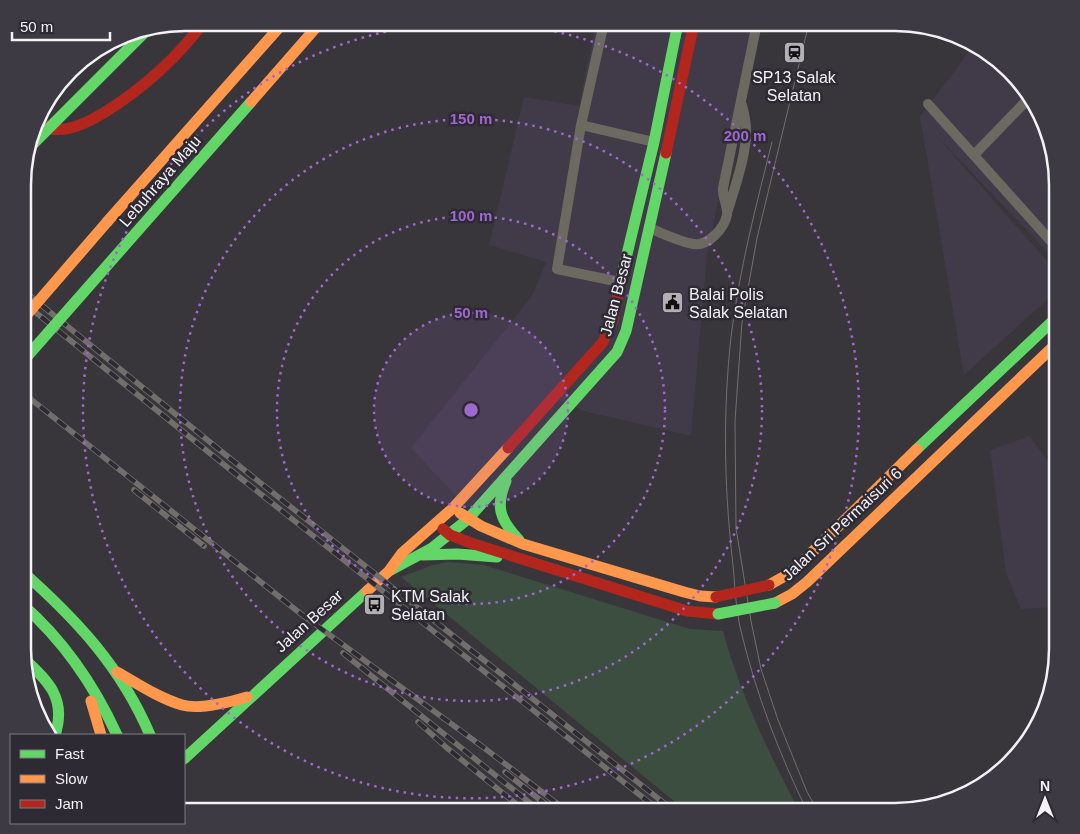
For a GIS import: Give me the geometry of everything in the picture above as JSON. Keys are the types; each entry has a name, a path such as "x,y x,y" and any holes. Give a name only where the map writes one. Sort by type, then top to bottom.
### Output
{"main road":[{"path":"43,126 68,129 103,113 125,98 173,58 196,31"},
{"name":"Lebuhraya Maju","path":"31,310 275,31"},
{"name":"Lebuhraya Maju","path":"31,352 312,31"},
{"name":"Jalan Besar","path":"185,758 389,571 402,553 453,508 603,342 613,319 620,282 654,142 676,32"},
{"name":"Jalan Besar","path":"389,571 411,562 450,535 468,519 617,352 626,331 692,32"},
{"path":"38,138 138,38"},
{"name":"Jalan Sri Permaisuri 6","path":"453,508 468,519 523,544 700,596 716,597 768,585 785,576 798,565 1049,325"},
{"name":"Jalan Sri Permaisuri 6","path":"436,524 450,535 687,610 718,614 775,603 792,594 807,582 1049,351"},
{"path":"510,472 500,496 500,515 506,528 523,544"},
{"path":"422,554 518,558"},
{"path":"32,580 80,625 116,671 142,712 150,734"},
{"path":"32,614 58,639 108,714 117,734"},
{"path":"33,668 50,685 59,714 56,732"},
{"name":"Jalan Besar","path":"116,671 147,690 184,706 220,705 251,696"},
{"path":"82,674 101,734"}],"street":[{"path":"602,32 581,125 558,269 620,282"},
{"path":"649,228 694,244 704,242 715,235 722,226 727,215 722,196 723,188 755,32"},
{"path":"974,155 1025,103"},
{"path":"928,104 1049,238"},
{"path":"581,125 654,142"}],"shaded area":[{"path":"594,32 751,32 707,256 691,436 584,411 550,396 456,496 411,448 532,296 546,262 489,245 524,97 579,106"},
{"path":"970,51 996,70 1023,100 1041,136 1046,155 1049,186 1049,253 934,133 1049,263 1049,298 964,375 920,117"},
{"path":"1030,436 1048,462 1048,607 1021,609 1006,573 990,450"}],"green space":[{"path":"448,562 484,565 690,629 723,631 747,700 766,745 795,803 676,803 401,577 433,565"}],"tram line":[{"path":"807,32 757,238 742,322 735,421 736,528 751,621 761,669 778,720 807,792 813,803"},
{"path":"772,142 743,263 734,312 728,364 726,419 727,501 737,613 741,631 769,723 803,803"}],"railway":[{"path":"31,297 248,473 664,803"},
{"path":"31,309 243,480 649,803"},
{"path":"31,400 301,614 556,803"},
{"path":"134,490 204,546"},
{"path":"343,653 529,802"},
{"path":"418,722 514,802"},
{"path":"505,772 543,803"}],"traffic: fast":[{"path":"622,275 654,142 676,32"},
{"path":"38,138 138,38"},
{"path":"31,352 251,102"},
{"path":"391,570 432,548 468,519 617,352 626,331 666,153"},
{"path":"917,449 1049,325"},
{"path":"506,481 501,498 501,513 507,526 519,540"},
{"path":"423,555 457,554 497,557"},
{"path":"32,580 62,608 96,646 126,688 150,734"},
{"path":"185,758 367,591"},
{"path":"718,614 775,603"},
{"path":"32,613 52,633 77,665 88,681 116,734"},
{"path":"33,667 53,691 57,701 59,711 56,732"}],"traffic: slow":[{"path":"107,222 276,31"},
{"path":"251,102 313,31"},
{"path":"31,310 107,222"},
{"path":"775,603 792,594 807,582 1049,351"},
{"path":"367,591 389,571 402,553 453,508 508,448"},
{"path":"769,585 799,565 917,449"},
{"path":"460,513 481,526 523,544 684,592 716,597"},
{"path":"117,672 157,695 182,705 206,706 247,697"},
{"path":"91,701 101,734"}],"traffic: jam":[{"path":"44,125 52,129 66,129 82,124 117,104 163,68 197,31"},
{"path":"666,153 692,32"},
{"path":"508,448 603,342 613,319 622,275"},
{"path":"443,529 450,535 471,543 687,611 718,614"},
{"path":"716,597 769,585"}],"place":[{"name":"SP13 Salak Selatan","path":"794,53"},
{"name":"Balai Polis Salak Selatan","path":"673,303"},
{"name":"KTM Salak Selatan","path":"375,605"}]}
